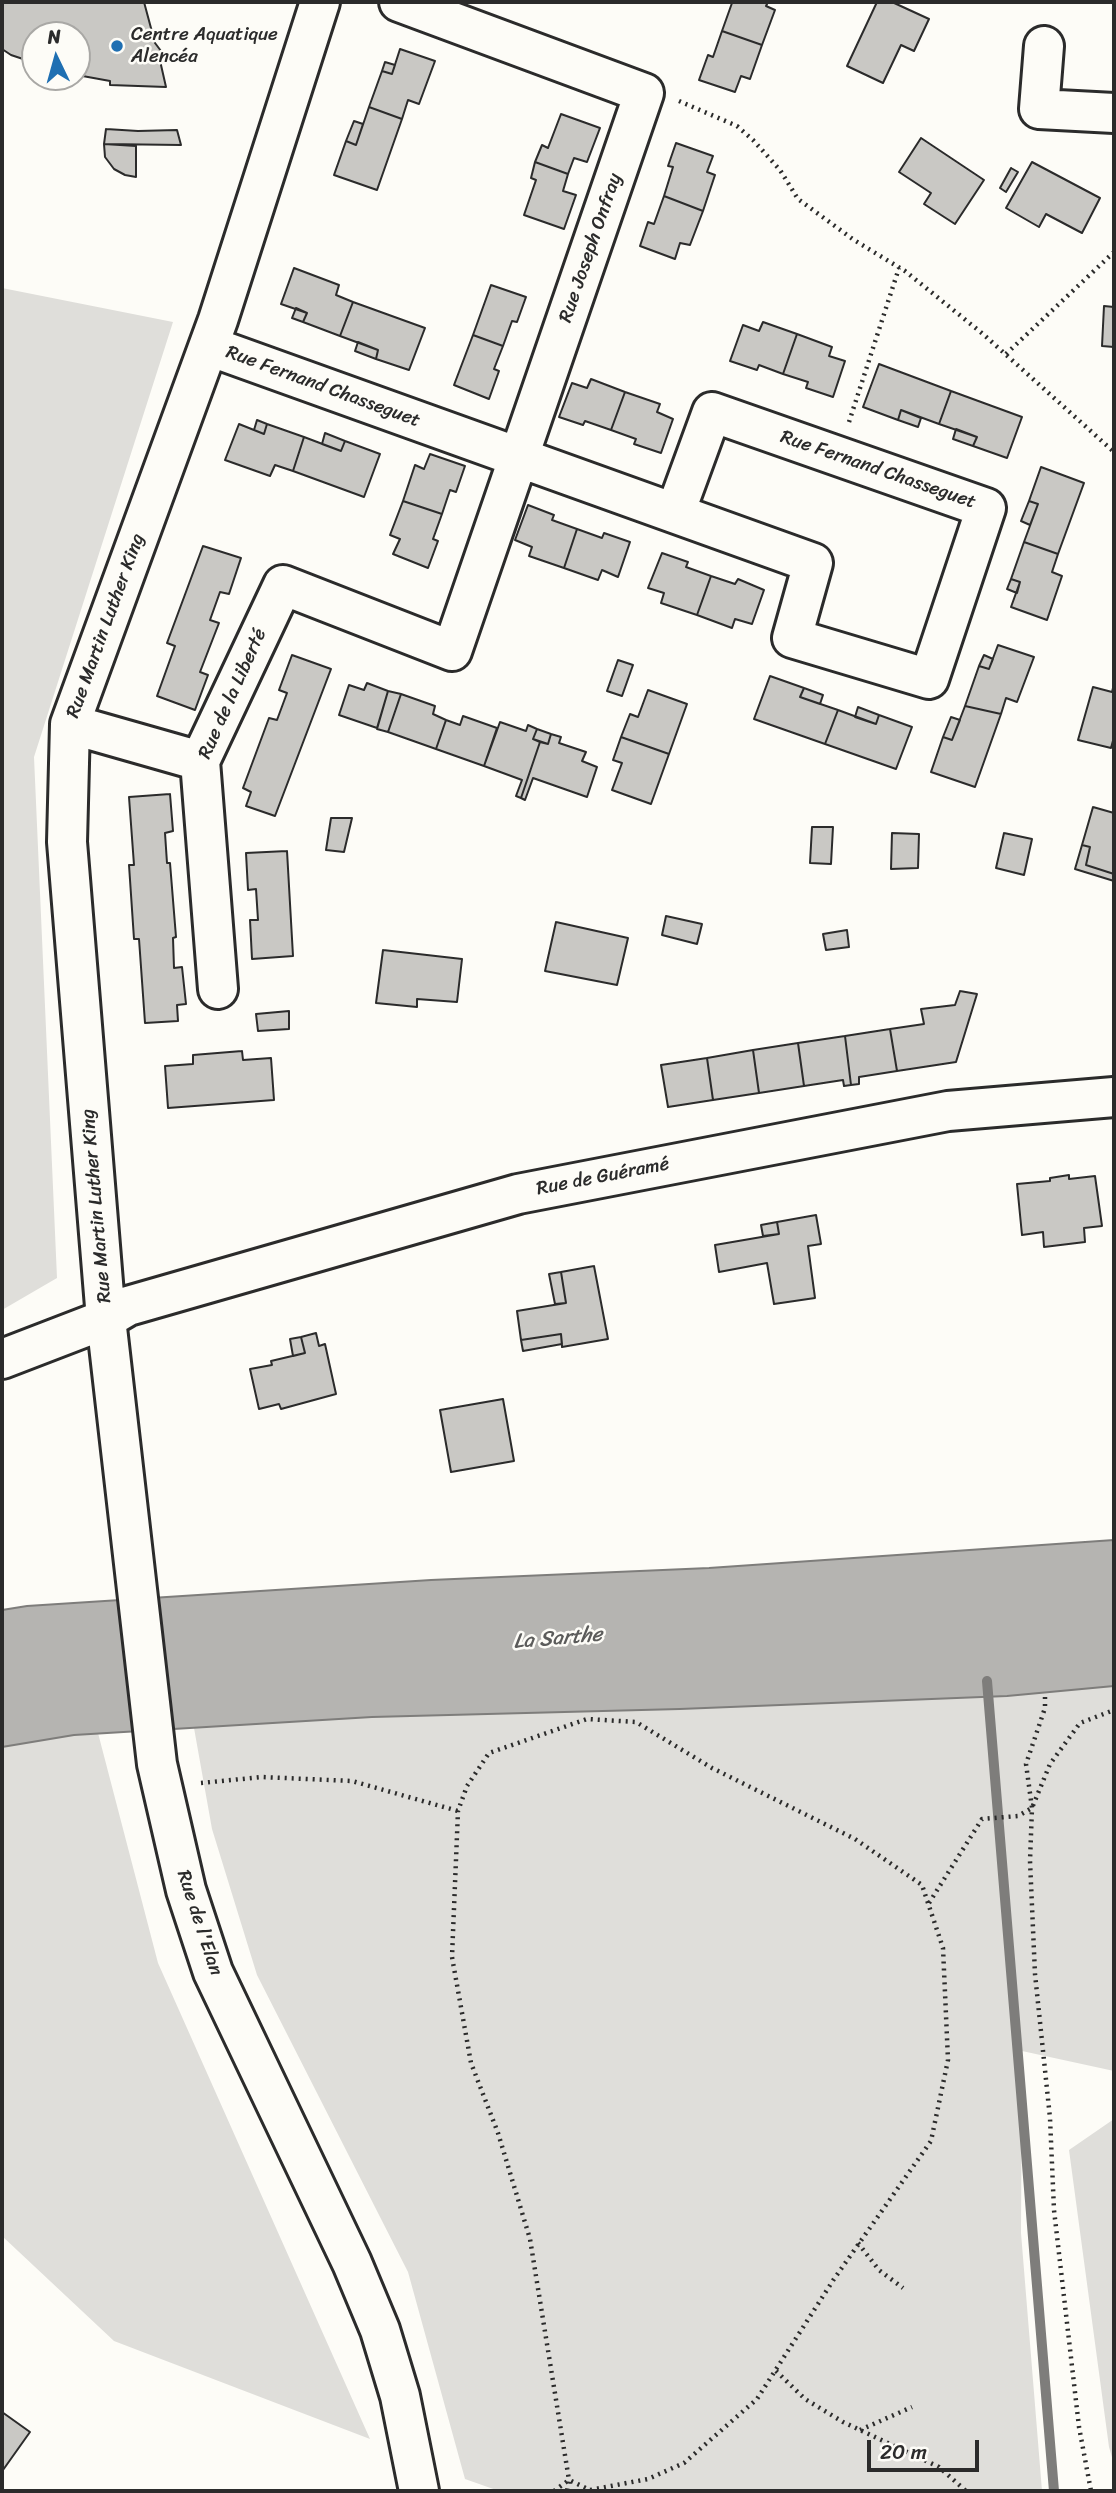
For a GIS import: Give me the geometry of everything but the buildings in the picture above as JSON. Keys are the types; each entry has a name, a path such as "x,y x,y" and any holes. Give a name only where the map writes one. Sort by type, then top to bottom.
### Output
{"street":[{"name":"Rue Martin Luther King","path":"106,1319 67,842 69,724 209,346 320,2"},
{"path":"399,2 644,93"},
{"path":"1044,46 1039,109 1114,113"},
{"name":"Rue Joseph Onfray","path":"452,651 644,93"},
{"name":"Rue Fernand Chasseguet","path":"209,346 813,563 792,638 929,679 986,508 712,412 675,513"},
{"name":"Rue de la Liberté","path":"218,989 200,761 283,585 452,651"},
{"path":"69,724 200,761"},
{"name":"Rue de Guéramé","path":"2,1359 106,1319 128,1306 528,1192 948,1111 1114,1097"},
{"name":"Rue de l'Elan","path":"106,1319 157,1764 186,1891 213,1972 352,2263 380,2330 400,2396 419,2491"}],"path":[{"path":"644,93 690,104 737,125 780,170 798,199 854,240 899,268 1006,354 1114,452"},
{"path":"1006,354 1114,252"},
{"path":"838,456 899,268"},
{"path":"1045,1697 1045,1708 1026,1764 1032,1808 1030,1861 1035,1974 1050,2118 1054,2210 1079,2427 1091,2491"},
{"path":"929,1904 982,1819 1018,1816 1032,1808 1051,1764 1080,1723 1114,1710"},
{"path":"567,2491 569,2480 530,2239 498,2133 471,2063 452,1957 458,1811 467,1786 489,1753 587,1719 636,1722 712,1768 855,1839 922,1885 943,1948 948,2060 931,2141 858,2243 757,2399 684,2463 648,2479 590,2490 569,2480"},
{"path":"189,1784 262,1777 352,1781 458,1811"},
{"path":"858,2243 879,2270 903,2288"},
{"path":"776,2371 805,2399 843,2422 939,2467 966,2491"},
{"path":"859,2430 912,2407"},
{"path":"554,2491 569,2480"}],"shaded area":[{"path":"2,288 173,322 34,757 57,1278 2,1310"},
{"path":"1114,1655 1114,2071 1022,2051 1021,2233 1042,2491 499,2491 465,2479 408,2272 257,1975 212,1829 194,1728 372,1717 680,1709 977,1696"},
{"path":"92,1710 158,1963 370,2439 114,2341 2,2236 2,1726"},
{"path":"1114,2119 1114,2464 1109,2447 1069,2150"}],"water":[{"name":"La Sarthe","path":"1114,1540 1114,1686 1007,1696 680,1709 372,1717 74,1735 2,1747 2,1610 27,1606 431,1580 709,1568"}],"waterway":[{"path":"987,1681 1054,2491"}],"place":[{"name":"Centre Aquatique Alencéa","path":"117,46"}]}
